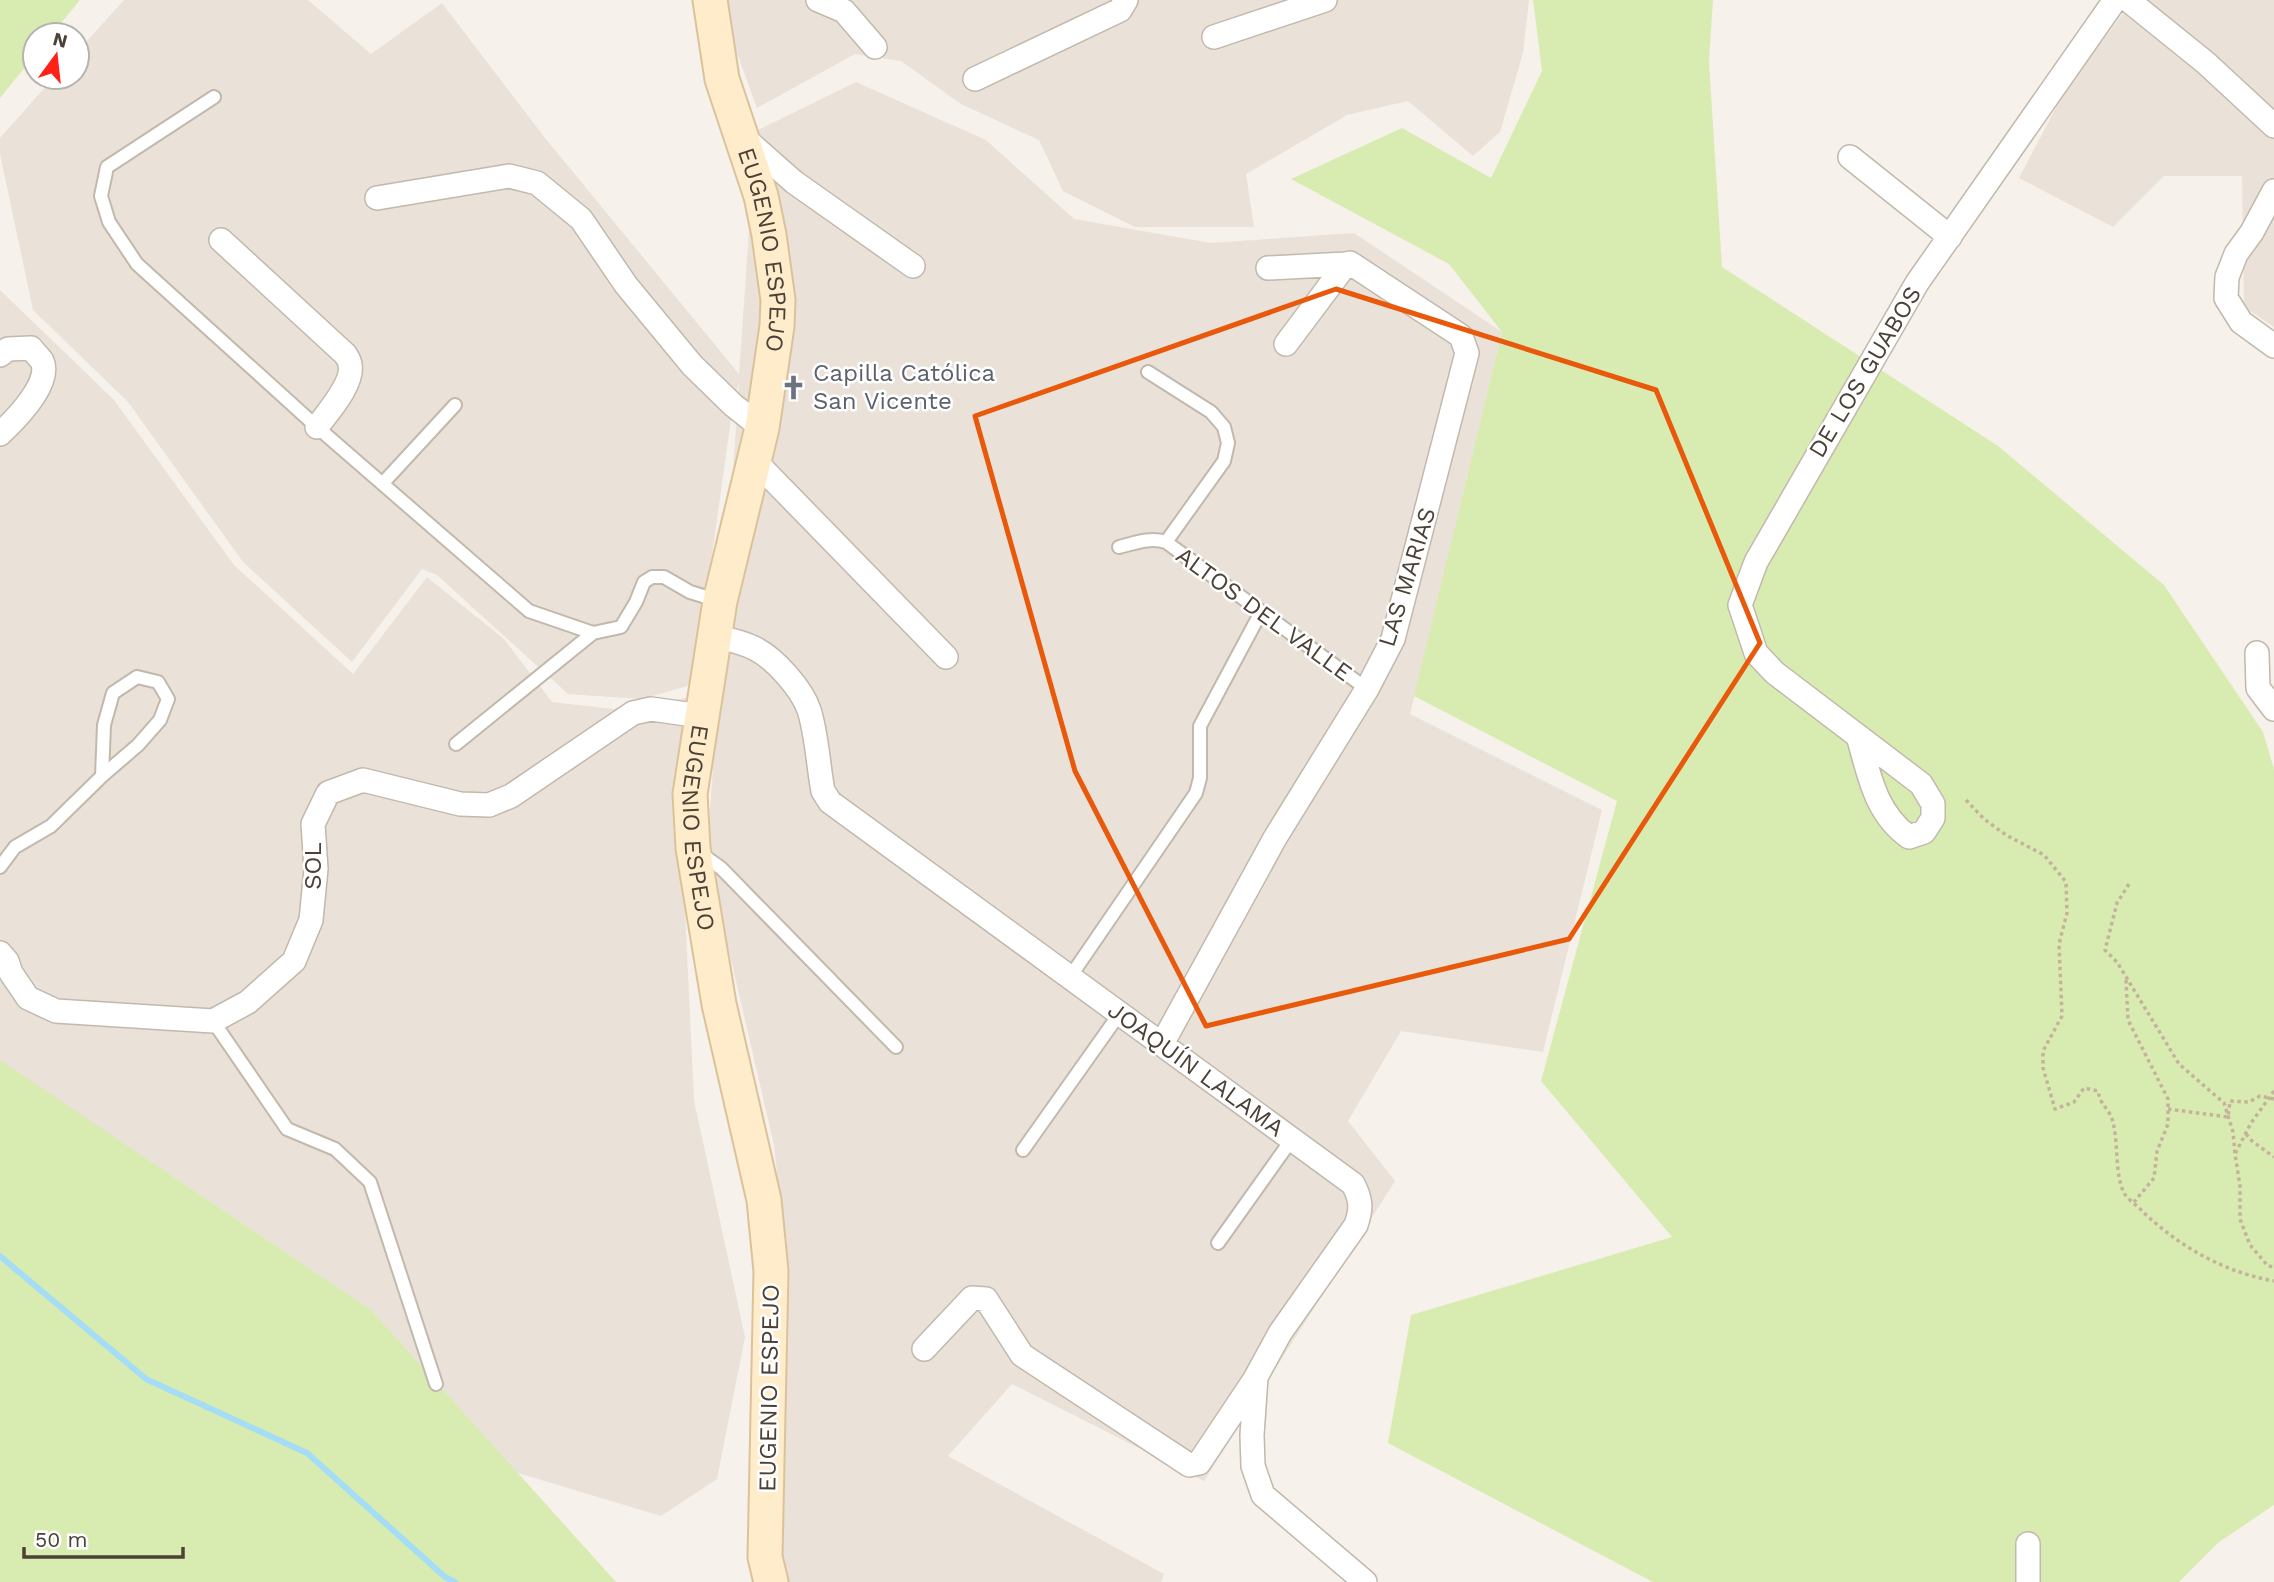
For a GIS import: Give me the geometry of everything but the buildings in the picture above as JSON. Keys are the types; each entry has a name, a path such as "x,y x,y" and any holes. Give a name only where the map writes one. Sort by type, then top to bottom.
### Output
{"street":[{"name":"EUGENIO ESPEJO","path":"710,0 722,79 761,195 778,300 777,326 761,428 720,601 690,794 693,848 719,1004 764,1200 771,1271 765,1557 771,1582"},
{"path":"818,0 844,11 874,47"},
{"path":"975,79 1120,10 1126,0"},
{"path":"1214,37 1325,0"},
{"name":"DE LOS GUABOS","path":"1858,736 1775,673 1756,653 1740,605 1756,562 1917,283 2115,0"},
{"path":"2128,0 2206,63 2274,126"},
{"path":"741,135 794,181 913,266"},
{"path":"1850,157 1950,237"},
{"path":"377,198 509,176 537,183 581,219 626,285 692,365 761,428"},
{"path":"2274,191 2252,232 2236,254 2227,277 2225,298 2241,322 2274,346"},
{"path":"221,240 345,354 350,365 350,375 340,395 317,427"},
{"path":"1268,268 1346,264"},
{"path":"1286,344 1346,264"},
{"name":"LAS MARIAS","path":"1162,1045 1275,838 1367,690 1393,639 1467,353 1461,336 1353,264 1346,264"},
{"path":"0,355 8,349 31,348 43,363 43,381 0,434"},
{"path":"755,461 946,657"},
{"name":"JOAQUÍN LALAMA","path":"714,636 757,649 785,674 800,693 808,710 823,791 830,803 1353,1184 1360,1197 1361,1211 1356,1225 1280,1333 1256,1377 1252,1435 1253,1466 1263,1495 1365,1582"},
{"path":"2258,653 2258,688 2274,709"},
{"name":"SOL","path":"213,1021 248,1002 294,961 311,920 316,869 313,824 328,793 363,780 460,804 489,805 511,796 633,713 651,709 701,716"},
{"path":"4,966 28,998 56,1011 213,1021"},
{"path":"924,1349 972,1298 986,1299 1022,1355 1189,1465 1199,1464 1256,1377"},
{"path":"2028,1544 2028,1582"}],"lane":[{"path":"214,97 107,167 101,196 108,222 137,264 317,427 529,611 593,633"},
{"path":"1148,372 1211,412 1224,428 1228,443 1224,461 1166,542"},
{"path":"383,483 455,405"},
{"name":"ALTOS DEL VALLE","path":"1119,547 1157,539 1166,542 1367,690"},
{"path":"456,744 593,633 621,627 644,582 652,577 664,577 690,592 720,601"},
{"path":"1070,977 1196,793 1200,778 1200,726 1261,612"},
{"path":"0,851 15,846 51,826 138,745 160,720 168,699 158,682 136,677 113,693 104,725 102,776"},
{"path":"0,867 15,846"},
{"path":"693,848 721,868 896,1047"},
{"path":"1023,1150 1120,1013"},
{"path":"213,1021 287,1129 335,1149 370,1182 436,1384"},
{"path":"1217,1243 1292,1139"}],"path":[{"path":"1966,800 1984,819 2006,835 2044,855 2066,882 2067,913 2059,944 2062,1016 2043,1051 2042,1068 2055,1109 2074,1102 2084,1088 2098,1091 2100,1103 2112,1118 2124,1194 2148,1216 2207,1260 2246,1276 2274,1282"},
{"path":"2129,884 2117,903 2105,950 2117,962 2179,1064 2224,1103 2233,1132 2240,1186 2240,1219 2249,1245 2269,1266 2274,1267"},
{"path":"2126,978 2128,1020 2168,1099 2168,1125 2157,1151 2154,1178 2134,1203"},
{"path":"2235,1154 2274,1091"},
{"path":"2228,1117 2230,1101 2249,1102 2260,1096 2272,1098"},
{"path":"2168,1109 2228,1117"},
{"path":"2246,1134 2274,1157"}],"highlighted area":[{"path":"1336,289 1656,390 1760,643 1569,939 1206,1026 1075,771 975,416"}],"shaded area":[{"path":"124,0 308,0 371,54 442,3 545,138 739,374 756,131 856,82 986,140 1074,219 1211,243 1354,233 1502,332 1410,714 1602,810 1543,1052 1401,1031 1348,1121 1395,1181 1204,1481 1012,1384 948,1456 1164,1574 1161,1582 787,1582 777,1553 787,1264 774,1145 720,912 708,841 739,382 733,405 694,684 642,699 568,694 437,575 422,569 352,662 243,562 128,402 33,310 0,154 0,138 42,91 91,91 91,37"},
{"path":"726,0 1529,0 1523,53 1500,132 1473,156 1408,101 1347,115 1246,174 1254,227 1135,227 1063,191 1039,140 961,104 901,61 855,54 757,108 729,31"},
{"path":"2133,0 2274,0 2274,327 2244,307 2242,176 2164,176 2113,227 2019,178 2063,94"},
{"path":"0,290 114,400 234,565 353,674 427,577 504,639 552,702 623,710 695,696 681,826 694,1100 745,1337 717,1479 661,1516 508,1470 0,1093"}],"green space":[{"path":"0,0 80,0 63,21 21,21 21,72 0,98"},
{"path":"1533,0 1713,0 1709,62 1722,267 1998,446 2164,585 2263,732 2274,769 2274,1505 2219,1542 2179,1582 1653,1582 1388,1443 1411,1315 1672,1237 1541,1081 1617,801 1414,696 1502,332 1449,264 1291,179 1402,128 1491,178 1542,71"},
{"path":"0,1060 371,1310 616,1582 0,1582"}],"waterway":[{"path":"0,1256 146,1379 307,1453 445,1577 455,1582"}],"place":[{"name":"Capilla Católica San Vicente","path":"793,387"}]}
